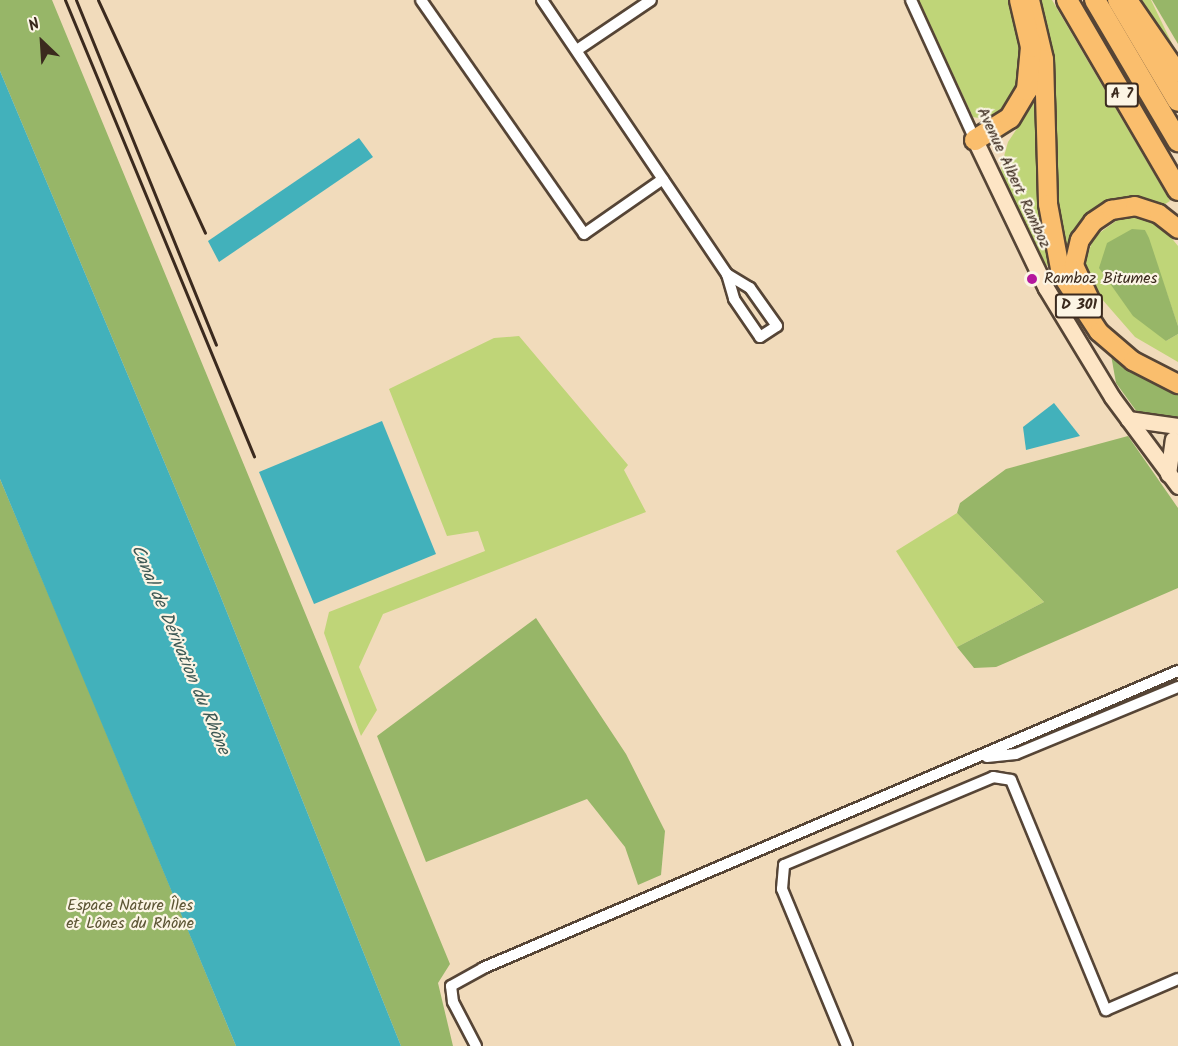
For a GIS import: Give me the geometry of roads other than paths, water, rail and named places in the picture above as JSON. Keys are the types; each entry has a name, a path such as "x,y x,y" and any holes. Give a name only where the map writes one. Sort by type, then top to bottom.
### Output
{"highway":[{"path":"975,140 1010,118 1027,90 1031,47 1020,0"},
{"name":"D 301","path":"1030,0 1044,59 1048,204 1062,274 1099,332 1133,361 1178,384"},
{"name":"A 7","path":"1067,0 1178,190"},
{"name":"A 7","path":"1095,0 1178,141"},
{"path":"1118,0 1178,101"},
{"path":"1128,0 1178,73"},
{"name":"D 301","path":"1178,230 1146,209 1111,210 1087,228 1074,265 1085,293 1108,323 1143,353 1178,370"}],"main road":[{"name":"Avenue Albert Ramboz","path":"975,140 1046,288 1112,397 1178,486"},
{"path":"1128,419 1173,432"},
{"path":"1147,445 1173,432"},
{"path":"1168,474 1173,432"}],"street":[{"path":"422,0 584,234 663,179"},
{"path":"543,0 727,274 734,299 760,337 777,326 750,288 727,274"},
{"path":"577,50 651,0"},
{"name":"Avenue Albert Ramboz","path":"911,0 975,140"},
{"path":"476,1046 453,1002 451,986 1178,671"},
{"path":"975,759 1017,754 1178,687"},
{"path":"847,1046 782,889 784,865 993,777 1011,780 1106,1010 1178,979"}],"water":[{"name":"Canal de Dérivation du Rhône","path":"0,71 216,585 401,1046 236,1046 0,479"},
{"path":"359,138 373,157 219,262 208,241"},
{"path":"1054,403 1080,436 1026,450 1023,427"},
{"path":"382,421 436,554 314,604 259,472"}],"railway":[{"path":"65,0 254,456"},
{"path":"76,0 216,345"},
{"path":"98,0 205,233"}],"place":[{"name":"Ramboz Bitumes","path":"1032,279"}],"park label":[{"name":"Espace Nature Îles et Lônes du Rhône","path":"130,915"}]}
